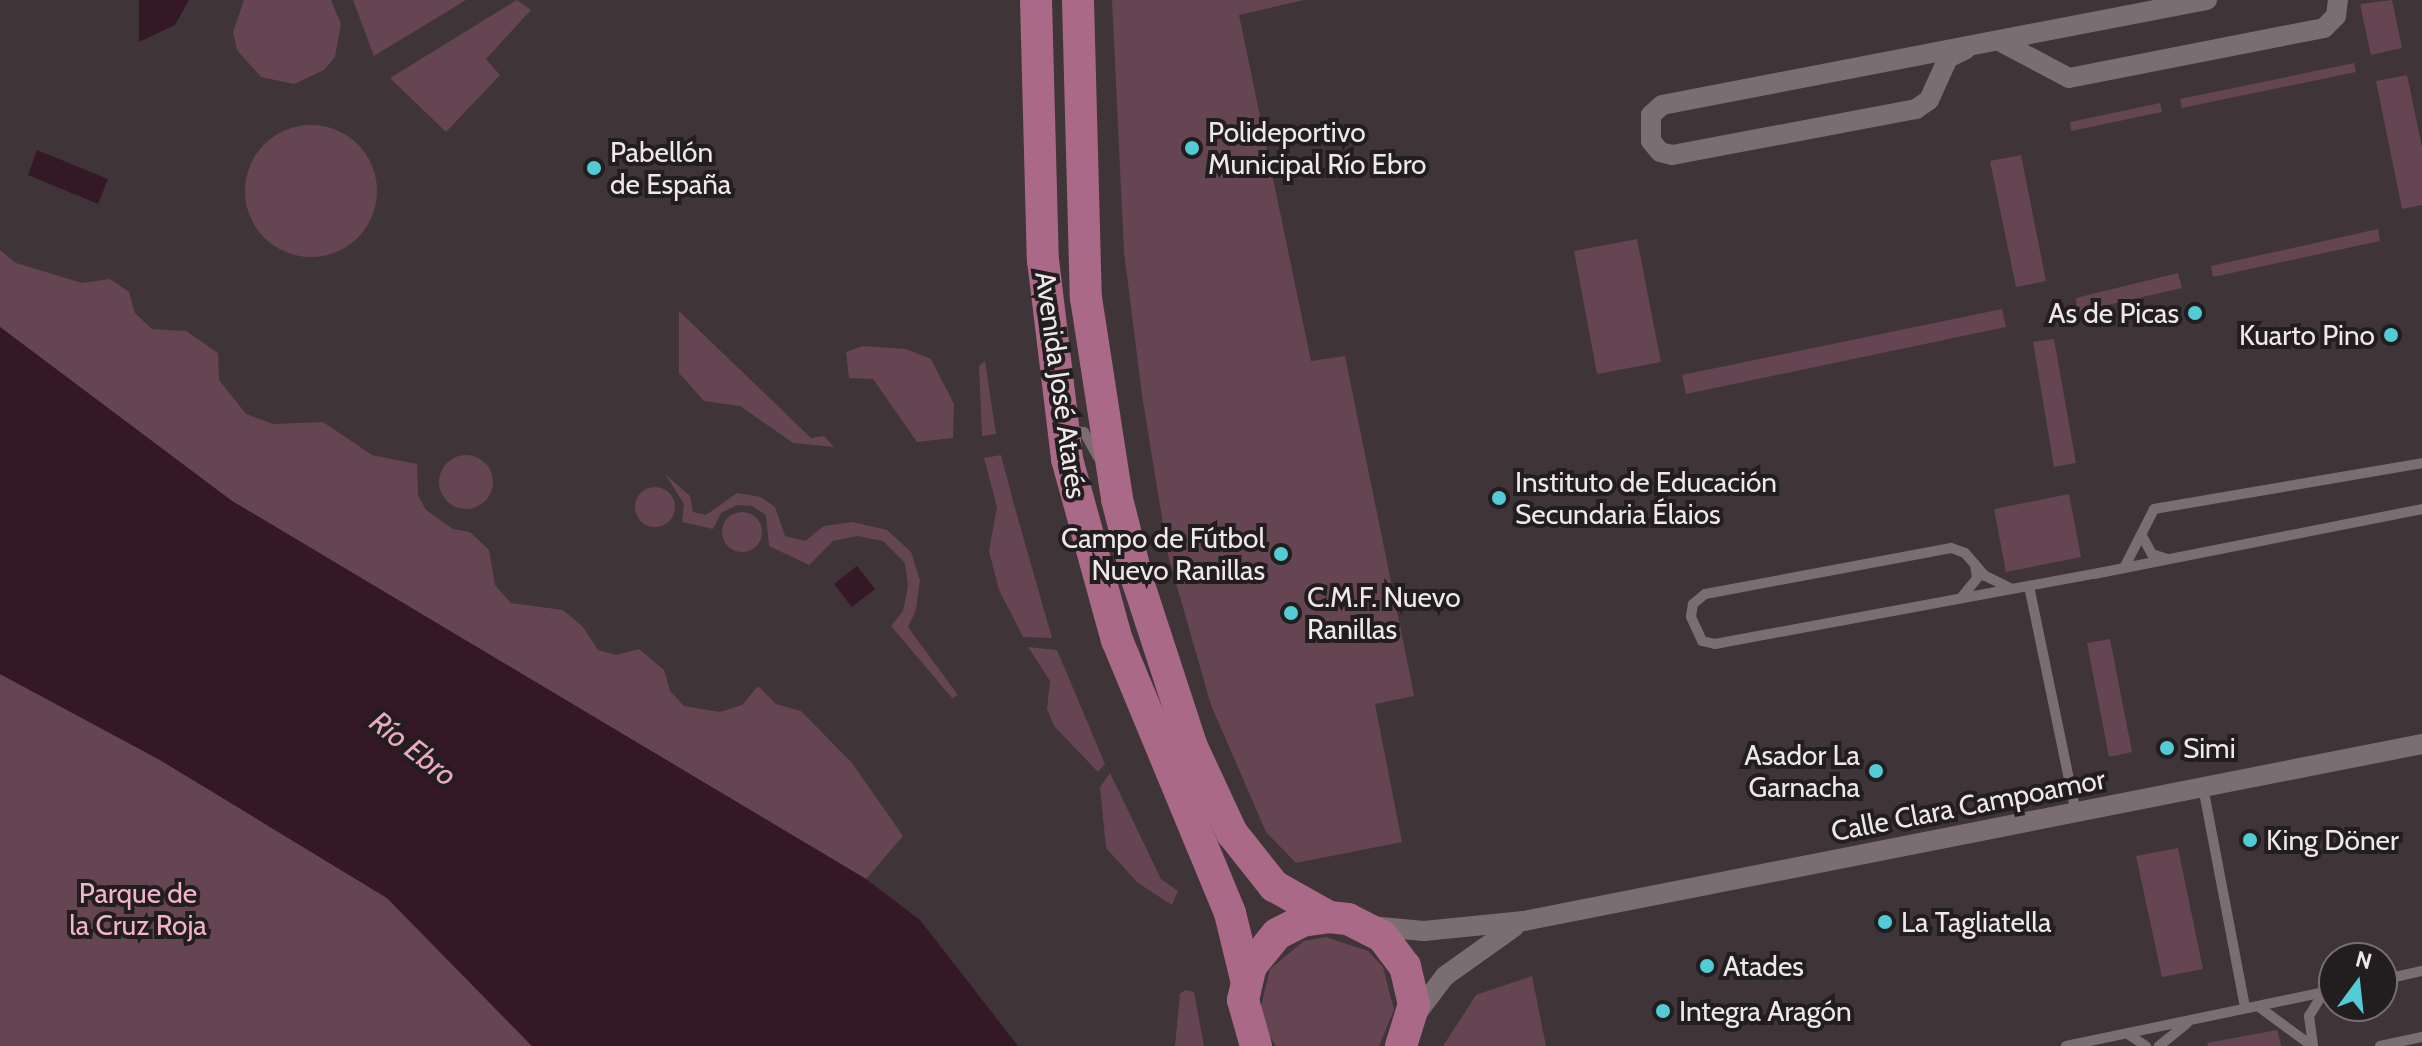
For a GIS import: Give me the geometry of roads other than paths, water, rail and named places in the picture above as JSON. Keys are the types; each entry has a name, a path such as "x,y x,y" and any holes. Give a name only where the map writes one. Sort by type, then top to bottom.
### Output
{"main road":[{"name":"Avenida José Atarés","path":"1036,0 1043,260 1062,430 1087,540 1117,640 1225,899 1246,979"},
{"name":"Avenida José Atarés","path":"1078,0 1086,298 1117,499 1167,677 1211,791 1265,878 1289,897 1329,917"},
{"path":"1256,1046 1245,1020 1246,979 1258,954 1277,934 1302,921 1329,917 1366,925 1389,942 1405,966 1414,1004 1406,1034"}],"street":[{"path":"1966,49 1948,58 1934,88 1916,109 1687,152 1660,152 1651,141 1651,115 1662,105 1966,49 2207,0"},
{"path":"2001,42 2045,64 2053,74 2069,78 2324,28 2336,16 2336,2"},
{"path":"2045,64 2043,44 2055,29"},
{"path":"1908,59 1932,73 1934,88"},
{"name":"Calle Clara Campoamor","path":"1366,925 1424,931 1524,921 2422,744"},
{"name":"Calle Clara Campoamor","path":"1406,1034 1433,990 1465,958 1524,921"}],"lane":[{"path":"1062,430 1088,436 1117,499"},
{"path":"2124,568 2154,509 2422,463"},
{"path":"2012,589 1985,576 1975,562 1951,548 1705,594 1693,604 1691,617 1702,641 1715,644 2029,586 2124,568 2422,509"},
{"path":"2141,532 2152,554 2168,559"},
{"path":"1959,599 1977,578 1975,562"},
{"path":"2029,586 2076,812"},
{"path":"2203,787 2245,1008"},
{"path":"2398,976 2422,971"},
{"path":"2066,1046 2318,993"},
{"path":"2313,1046 2309,1016 2318,1005"},
{"path":"2258,1006 2313,1046"},
{"path":"2159,1046 2192,1020"},
{"path":"2126,1034 2146,1046"},
{"path":"2380,1046 2422,1037"}],"water":[{"path":"139,0 189,0 175,25 139,42"},
{"path":"37,150 108,179 98,204 28,175"},
{"name":"Río Ebro","path":"0,327 232,501 866,879 920,920 1018,1046 532,1046 387,898 160,760 0,674"},
{"path":"857,566 875,589 852,607 834,584"}],"place":[{"name":"Polideportivo Municipal Río Ebro","path":"1192,148"},
{"name":"Pabellón de España","path":"594,168"},
{"name":"As de Picas","path":"2195,313"},
{"name":"Kuarto Pino","path":"2391,335"},
{"name":"Instituto de Educación Secundaria Élaios","path":"1499,498"},
{"name":"Campo de Fútbol Nuevo Ranillas","path":"1281,554"},
{"name":"C.M.F. Nuevo Ranillas","path":"1291,613"},
{"name":"Simi","path":"2167,748"},
{"name":"Asador La Garnacha","path":"1876,771"},
{"name":"King Döner","path":"2250,840"},
{"name":"La Tagliatella","path":"1885,922"},
{"name":"Atades","path":"1707,966"},
{"name":"Integra Aragón","path":"1663,1011"}],"park label":[{"name":"Parque de la Cruz Roja","path":"138,909"}]}
